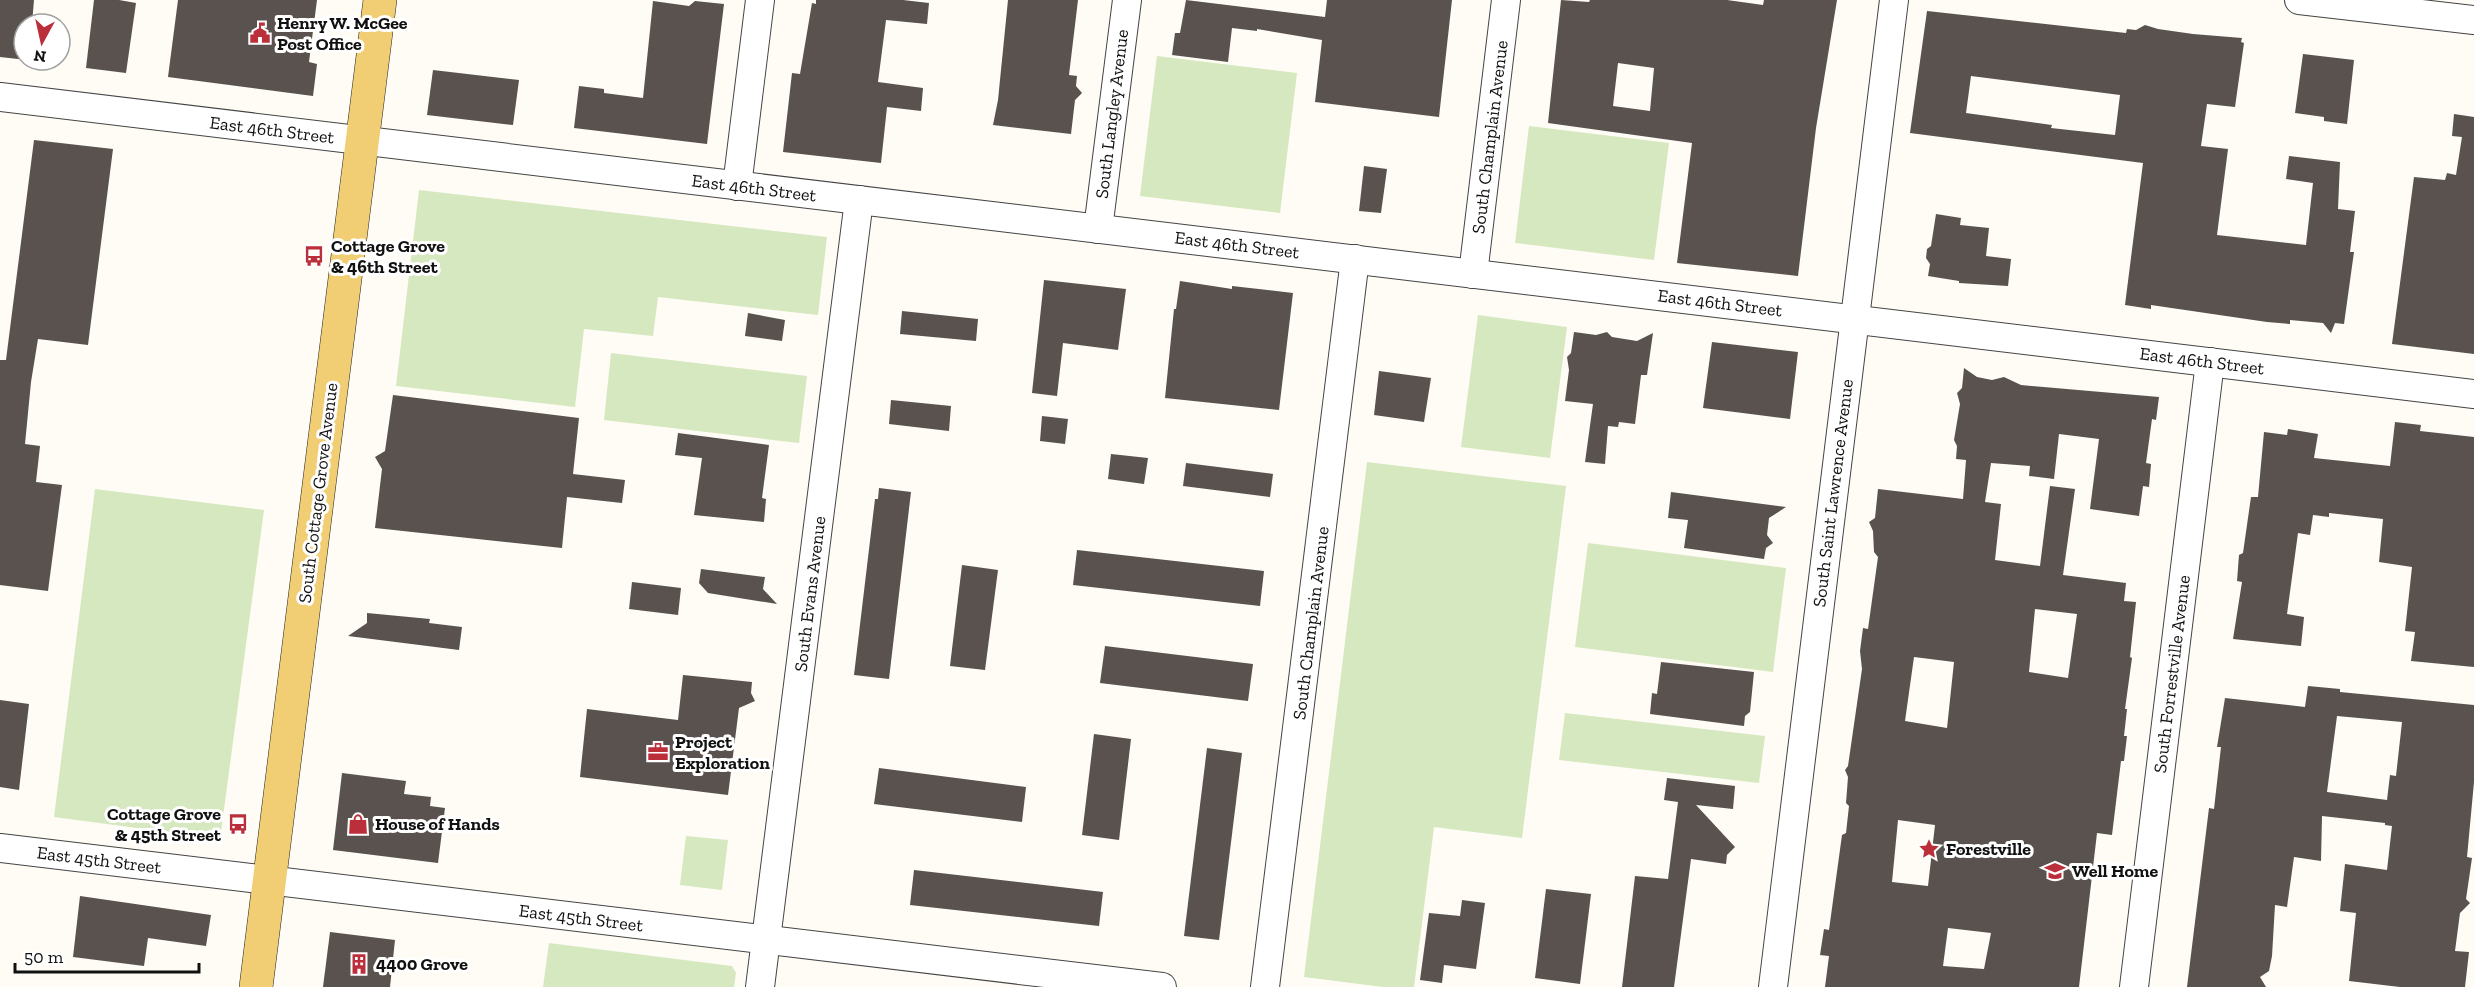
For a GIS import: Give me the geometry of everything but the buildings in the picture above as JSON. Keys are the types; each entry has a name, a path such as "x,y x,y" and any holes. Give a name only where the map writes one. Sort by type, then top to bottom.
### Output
{"main road":[{"name":"South Cottage Grove Avenue","path":"256,987 380,0"}],"street":[{"path":"737,186 760,0"},
{"name":"South Langley Avenue","path":"1098,229 1126,0"},
{"name":"South Champlain Avenue","path":"1473,274 1506,0"},
{"name":"South Saint Lawrence Avenue","path":"1773,987 1893,0"},
{"path":"2299,0 2474,20"},
{"name":"East 46th Street","path":"0,97 2474,394"},
{"name":"South Evans Avenue","path":"760,987 860,200"},
{"name":"South Champlain Avenue","path":"1265,987 1355,260"},
{"name":"South Forrestville Avenue","path":"2134,987 2210,362"},
{"name":"East 45th Street","path":"0,848 1162,987"}],"green space":[{"path":"1157,56 1297,73 1280,213 1140,196"},
{"path":"1529,126 1669,143 1654,260 1515,243"},
{"path":"419,190 827,237 818,315 658,297 653,336 584,329 575,407 396,386"},
{"path":"1478,315 1567,327 1550,458 1461,447"},
{"path":"611,353 807,376 799,443 604,420"},
{"path":"1367,462 1566,486 1522,838 1434,827 1414,987 1383,987 1304,977"},
{"path":"95,489 264,510 220,839 54,817"},
{"path":"1588,543 1786,568 1773,672 1575,647"},
{"path":"1565,713 1765,736 1759,783 1559,760"},
{"path":"686,836 728,840 722,890 680,885"},
{"path":"549,943 732,966 736,973 734,987 543,987"}],"place":[{"name":"Henry W. McGee Post Office","path":"260,33"},
{"name":"Cottage Grove & 46th Street","path":"314,256"},
{"name":"Project Exploration","path":"658,752"},
{"name":"Cottage Grove & 45th Street","path":"238,824"},
{"name":"House of Hands","path":"358,824"},
{"name":"Forestville","path":"1929,849"},
{"name":"Well Home","path":"2055,871"},
{"name":"4400 Grove","path":"359,964"}]}
